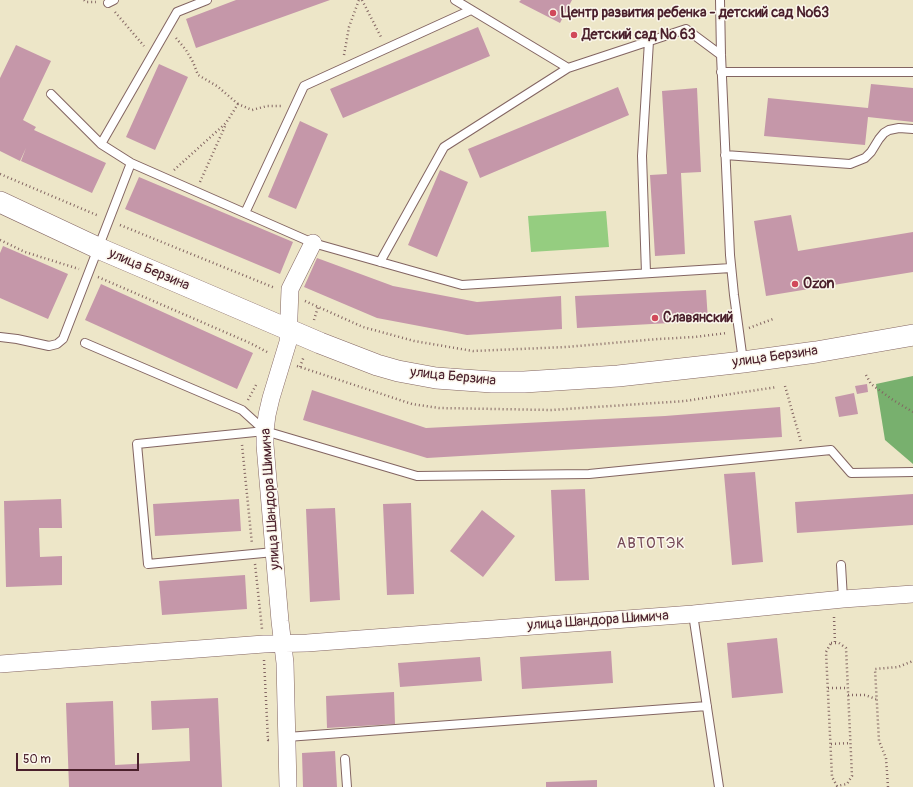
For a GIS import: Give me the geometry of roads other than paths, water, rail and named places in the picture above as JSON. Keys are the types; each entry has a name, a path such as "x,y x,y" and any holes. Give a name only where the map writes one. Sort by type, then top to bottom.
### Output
{"street":[{"name":"улица Берзина","path":"0,202 98,248 353,356 398,371 436,378 492,382 524,382 611,377 816,352 913,335"},
{"name":"улица Шандора Шимича","path":"288,787 285,663 265,445 270,404 286,350 289,330 290,289 313,243"},
{"name":"улица Шандора Шимича","path":"0,664 323,642 693,614 913,594"}],"lane":[{"path":"101,144 177,12 207,0"},
{"path":"455,0 568,68"},
{"path":"720,0 721,72 731,268 743,362"},
{"path":"246,213 304,86 471,10"},
{"path":"380,262 444,147 568,68 686,29 721,55"},
{"path":"646,273 642,156 649,41"},
{"path":"721,72 913,72"},
{"path":"50,94 101,144 131,163 313,243 462,285 731,268"},
{"path":"725,155 850,164 865,158 871,152 878,139 889,130 899,128 913,129"},
{"path":"0,337 49,346 57,344 63,339 131,163"},
{"path":"85,343 242,410 266,431"},
{"path":"274,552 148,564 137,444 266,431 417,476 589,474 831,450 850,473 913,472"},
{"path":"838,600 841,565"},
{"path":"693,614 719,787"},
{"path":"287,737 706,706"},
{"path":"345,759 347,787"}],"place":[{"name":"Центр развития ребенка - детский сад №63","path":"553,13"},
{"name":"Детский сад № 63","path":"574,35"},
{"name":"Ozon","path":"795,284"},
{"name":"Славянский","path":"655,318"}],"district":[{"name":"АВТОТЭК","path":"651,544"}]}
